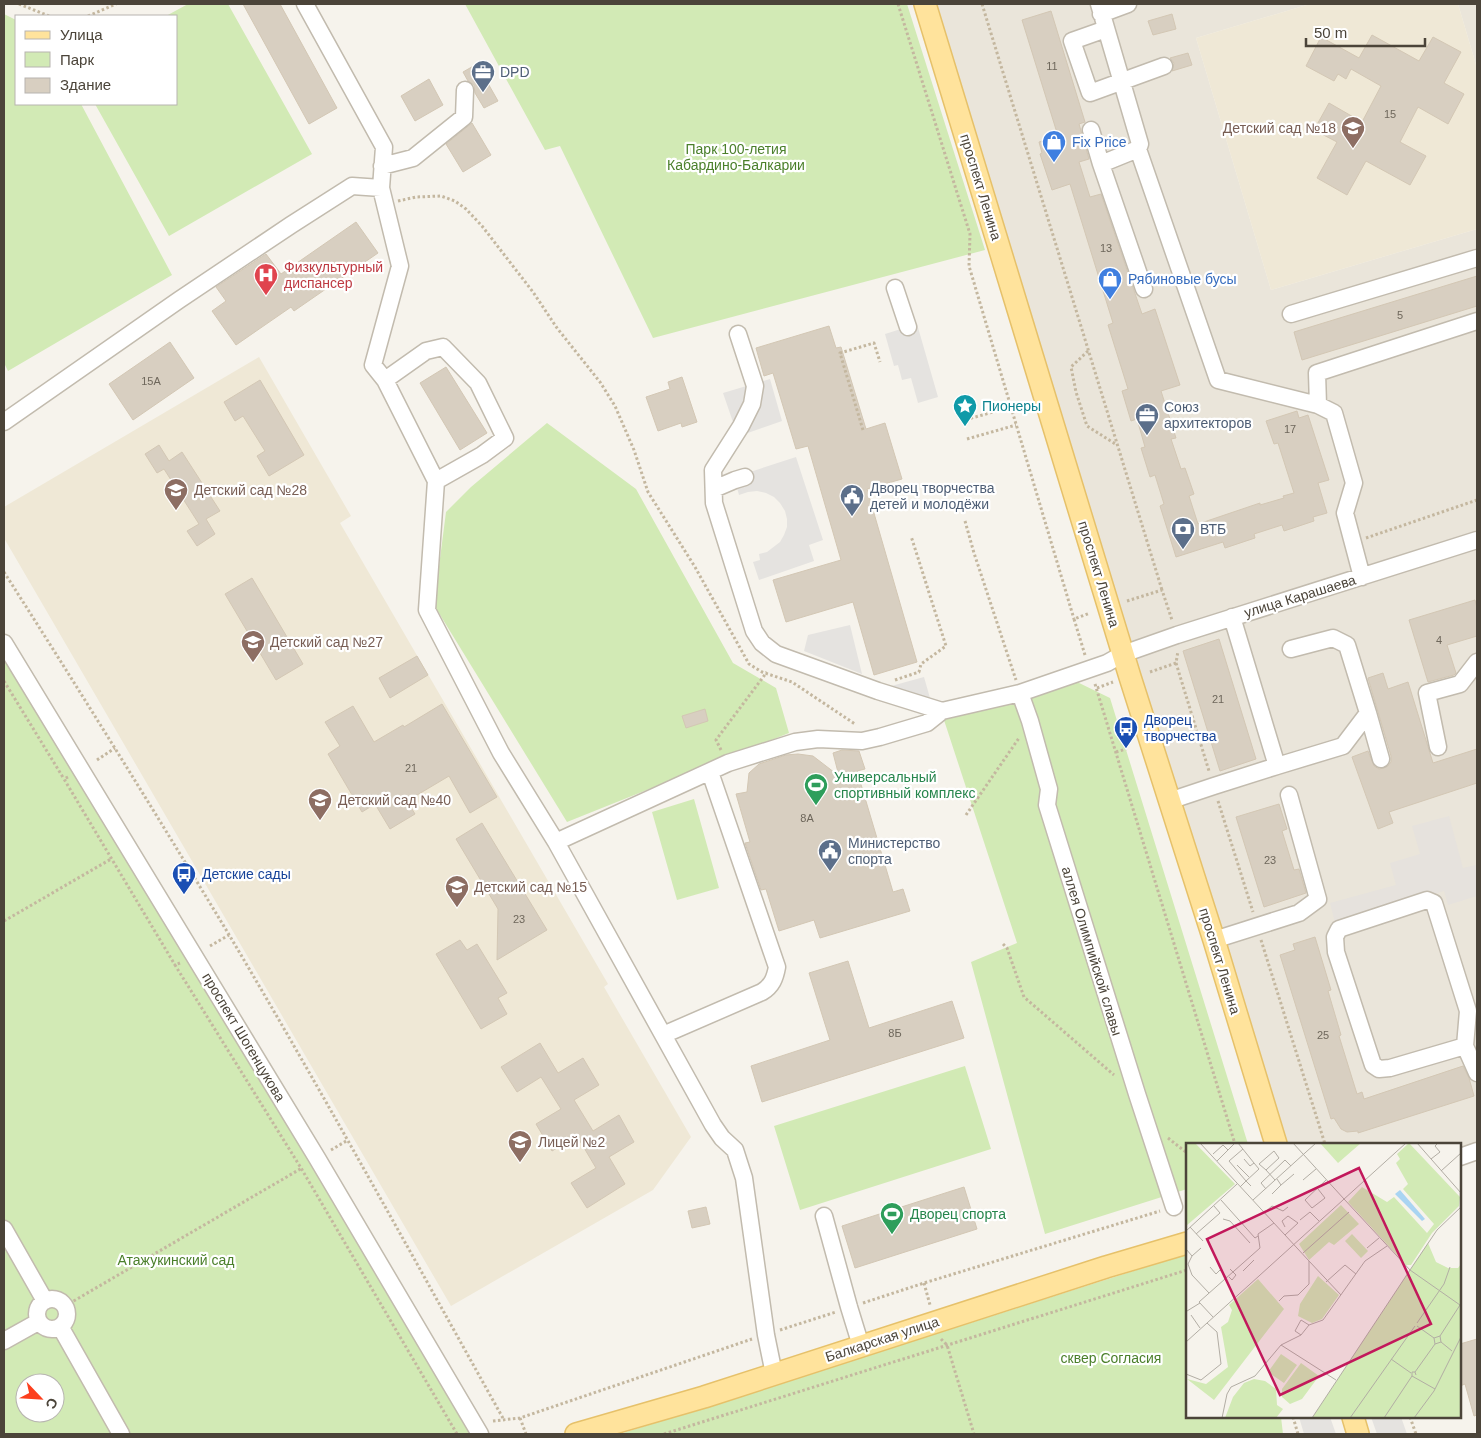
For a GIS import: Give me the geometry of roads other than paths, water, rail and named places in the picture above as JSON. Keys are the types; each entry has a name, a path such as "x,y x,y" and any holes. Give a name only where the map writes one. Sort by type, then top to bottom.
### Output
{"main road":[{"name":"проспект Ленина","path":"925,4 1123,654 1214,940 1276,1143"},
{"name":"Балкарская улица","path":"576,1434 704,1397 1106,1267 1186,1243"},
{"path":"1353,1418 1358,1434"}],"street":[{"path":"305,4 384,147 382,196 400,266 374,365 385,380 436,481 427,610 501,753 556,842 713,1125 722,1138 735,1150 744,1178 766,1335 774,1374"},
{"path":"1128,4 1102,15 1072,40 1090,94 1164,66"},
{"path":"1102,15 1140,144 1138,150 1218,380 1318,405 1334,413 1354,483 1344,513 1362,577"},
{"path":"382,166 414,158 464,117 464,90"},
{"path":"1091,130 1144,289"},
{"path":"1101,164 1138,150"},
{"path":"4,422 179,300 352,186 382,196"},
{"path":"1291,314 1477,258"},
{"path":"896,288 908,327"},
{"path":"1318,405 1316,373 1477,321"},
{"path":"556,842 728,763 794,742 818,739 862,741 927,723 942,711 812,661 776,654 762,643 754,631 714,503 713,470 741,426 752,404 755,386 738,334"},
{"path":"385,380 426,351 443,347 478,383 505,438 482,455 436,481"},
{"path":"714,489 745,477"},
{"name":"улица Карашаева","path":"942,711 1020,692 1107,663 1123,654 1477,540"},
{"path":"1232,618 1277,766"},
{"path":"1291,649 1333,638 1347,645 1381,759"},
{"name":"проспект Шогенцукова","path":"4,643 317,1158 480,1434"},
{"path":"1438,747 1427,693 1460,684 1477,662"},
{"name":"аллея Олимпийской славы","path":"1020,692 1030,720 1049,789 1047,805 1174,1207"},
{"path":"1343,746 1368,713"},
{"path":"1169,801 1343,746 1376,740"},
{"path":"664,1035 762,992 771,985 776,976 777,967 710,772"},
{"path":"1214,940 1299,913 1318,899 1289,794"},
{"path":"1465,1046 1390,1068 1379,1069 1372,1064 1336,952 1336,936 1339,929 1427,900 1434,903 1468,1011 1465,1046 1477,1073"},
{"path":"1461,1157 1477,1151"},
{"path":"824,1216 861,1346"},
{"path":"4,1229 45,1301"},
{"path":"54,1299 62,1302 65,1306 67,1318 61,1328 48,1330 38,1322 37,1312 45,1301 54,1299"},
{"path":"4,1341 38,1322"},
{"path":"61,1328 121,1434"}],"place":[{"name":"DPD","path":"483,93"},
{"name":"Детский сад №18","path":"1353,149"},
{"name":"Fix Price","path":"1054,163"},
{"name":"Физкультурный диспансер","path":"266,296"},
{"name":"Рябиновые бусы","path":"1110,300"},
{"name":"Пионеры","path":"965,427"},
{"name":"Союз архитекторов","path":"1147,436"},
{"name":"Детский сад №28","path":"176,511"},
{"name":"Дворец творчества детей и молодёжи","path":"852,517"},
{"name":"ВТБ","path":"1183,550"},
{"name":"Детский сад №27","path":"253,663"},
{"name":"Дворец творчества","path":"1126,749"},
{"name":"Универсальный спортивный комплекс","path":"816,806"},
{"name":"Детский сад №40","path":"320,821"},
{"name":"Министерство спорта","path":"830,872"},
{"name":"Детские сады","path":"184,895"},
{"name":"Детский сад №15","path":"457,908"},
{"name":"Лицей №2","path":"520,1163"},
{"name":"Дворец спорта","path":"892,1235"}],"park label":[{"name":"Парк 100-летия Кабардино-Балкарии","path":"736,158"},
{"name":"Атажукинский сад","path":"176,1260"},
{"name":"сквер Согласия","path":"1111,1358"}]}
